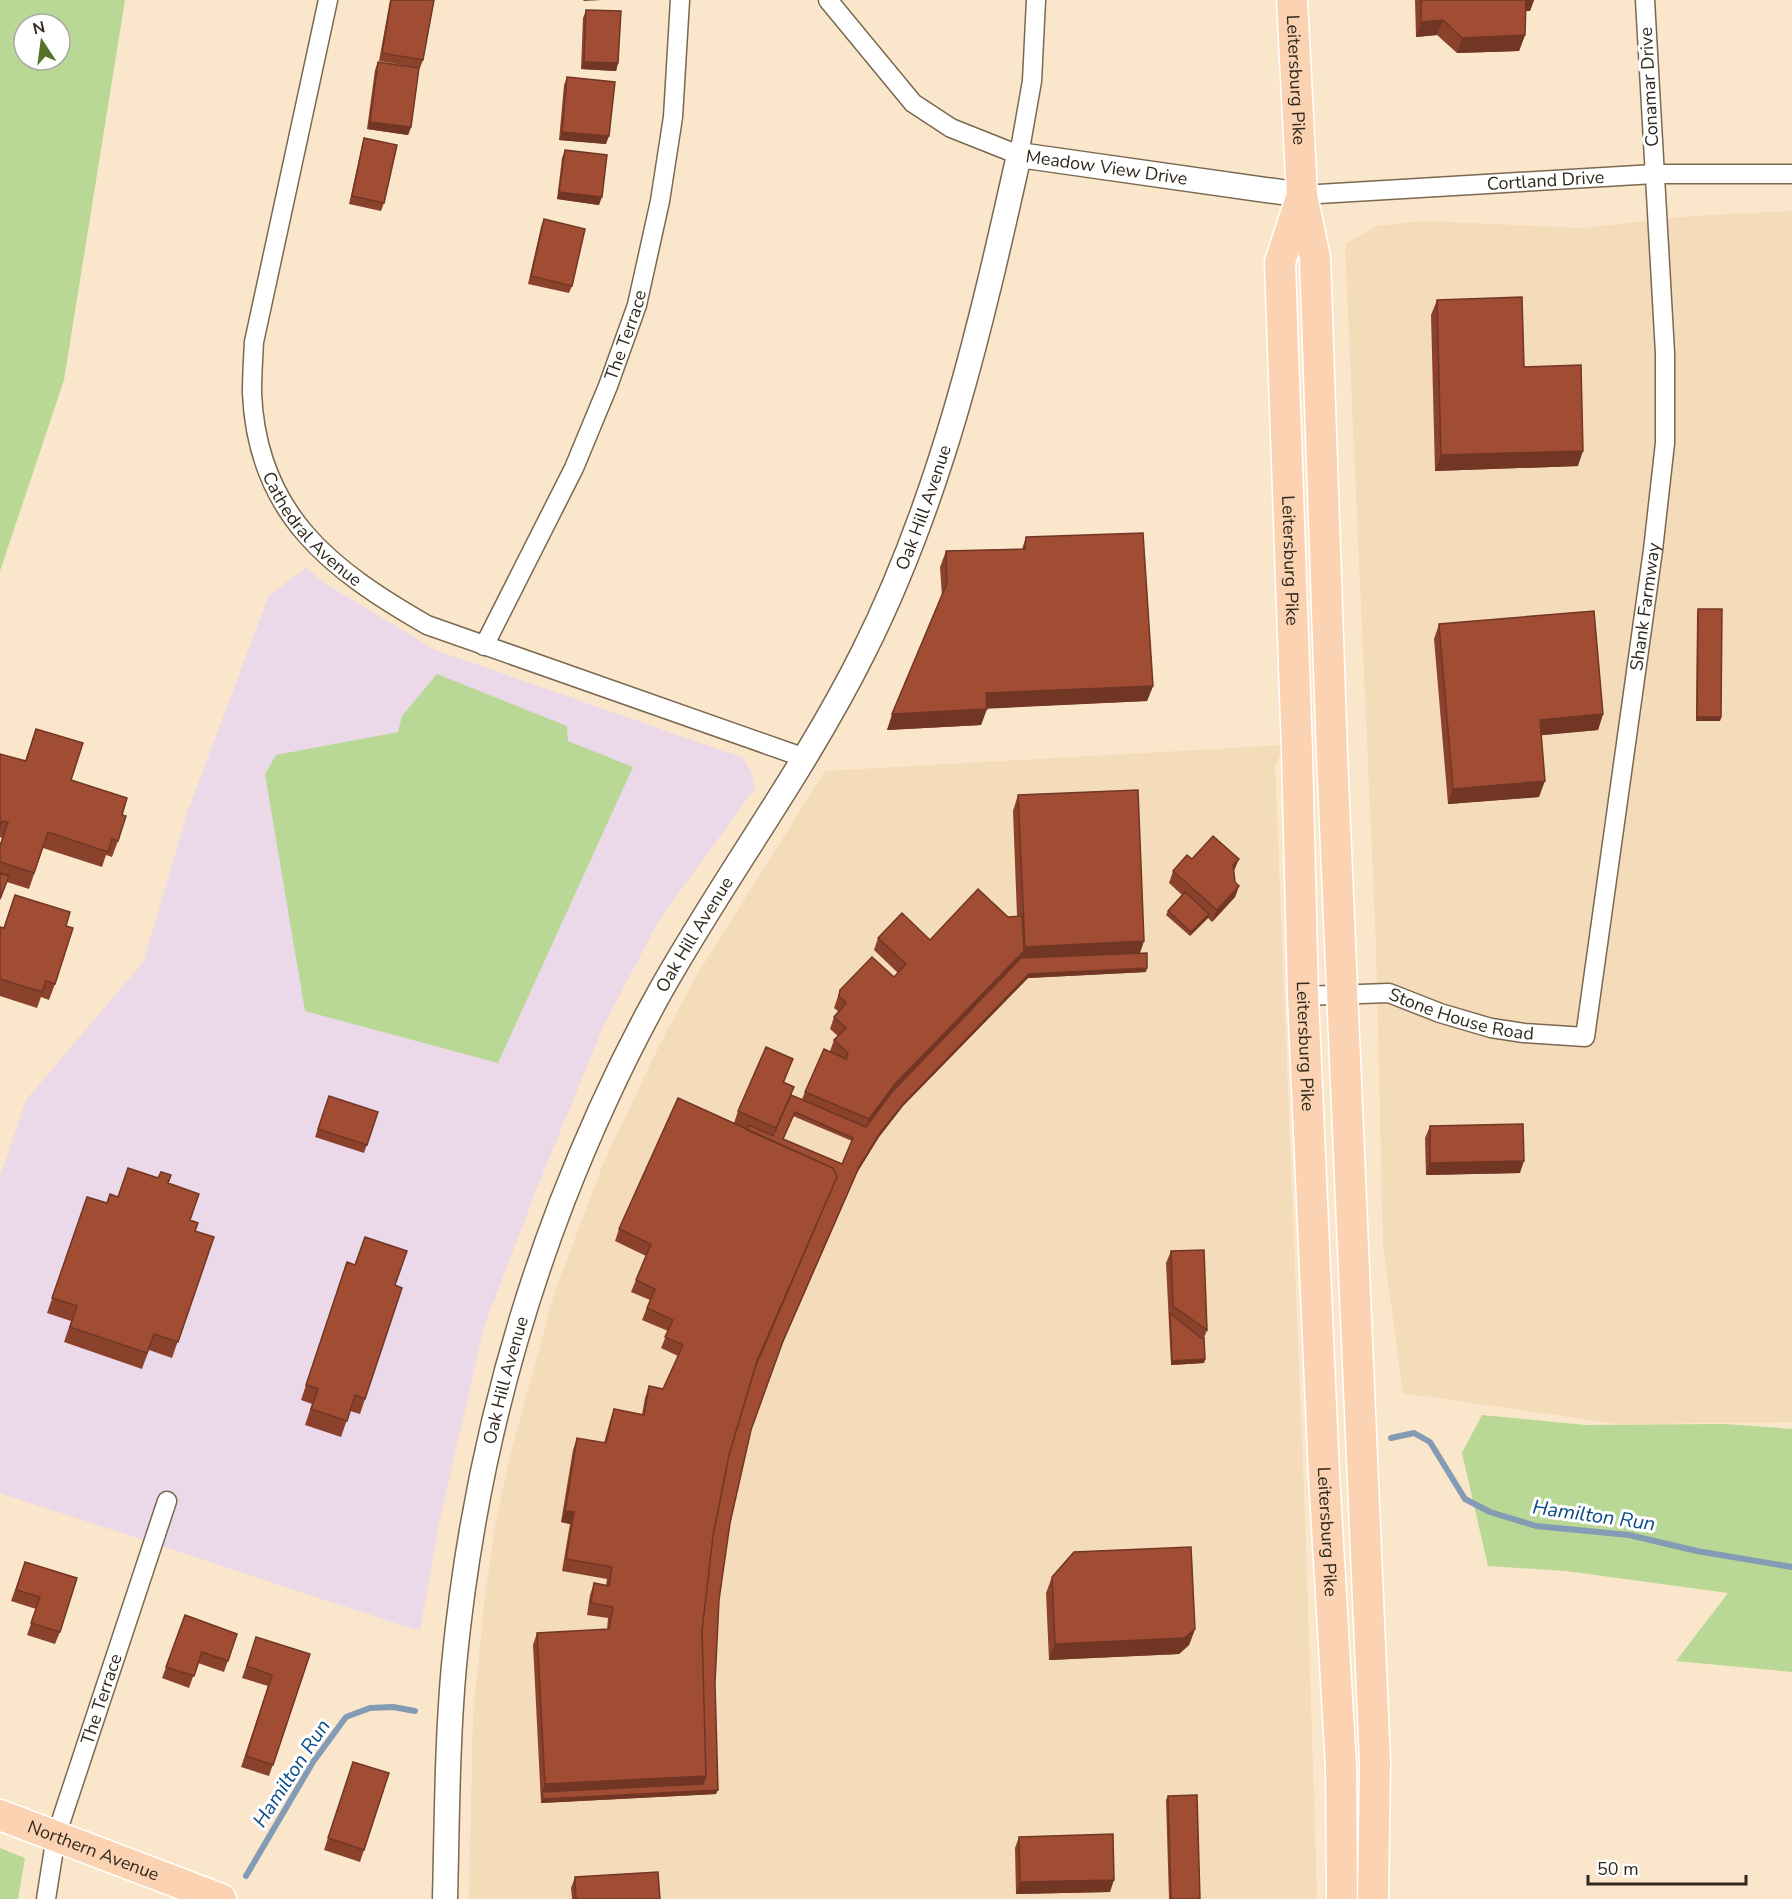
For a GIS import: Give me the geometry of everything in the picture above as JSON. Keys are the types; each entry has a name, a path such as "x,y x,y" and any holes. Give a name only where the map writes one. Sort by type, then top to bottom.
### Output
{"main road":[{"name":"Leitersburg Pike","path":"1292,0 1302,195 1315,258 1332,767 1375,1763 1372,1899"},
{"name":"Leitersburg Pike","path":"1302,195 1280,262 1298,751 1303,996 1323,1464 1341,1766 1342,1899"},
{"path":"1375,1763 1385,1899"},
{"name":"Northern Avenue","path":"0,1815 221,1899"}],"street":[{"name":"Cathedral Avenue","path":"328,0 254,342 252,393 257,433 269,472 288,512 311,542 340,570 371,593 427,625 805,759"},
{"name":"The Terrace","path":"484,646 573,468 608,386 637,304 660,201 673,117 680,0"},
{"name":"Meadow View Drive","path":"828,0 913,103 951,128 1019,155 1302,195"},
{"name":"Oak Hill Avenue","path":"445,1899 449,1736 462,1598 485,1467 513,1347 562,1202 621,1068 660,991 805,759 864,652 921,518 958,407 985,308 1019,155 1032,81 1035,0"},
{"name":"Conamar Drive","path":"1645,0 1654,174"},
{"name":"Cortland Drive","path":"1302,195 1654,174 1792,174"},
{"name":"Shank Farmway","path":"1585,1037 1662,472 1665,353 1654,174"},
{"name":"Stone House Road","path":"1303,996 1389,993 1440,1013 1491,1028 1524,1033 1585,1037"},
{"name":"The Terrace","path":"46,1899 56,1836 167,1501"}],"shaded area":[{"path":"1792,211 1792,1422 1617,1424 1403,1393 1383,1244 1376,943 1345,244 1377,226 1422,221 1583,228 1691,216"},
{"path":"306,568 326,584 435,650 743,758 751,771 755,788 659,920 603,1027 535,1193 484,1327 440,1518 420,1631 0,1493 0,1177 26,1100 144,961 187,813 269,595"},
{"path":"1286,745 1275,765 1305,1515 1317,1899 469,1899 473,1717 485,1597 495,1526 510,1456 556,1288 604,1162 657,1050 695,978 825,771"}],"green space":[{"path":"0,0 125,0 64,380 0,571"},
{"path":"437,674 567,726 568,741 633,767 498,1063 305,1011 265,774 276,755 398,732 402,716"},
{"path":"1482,1415 1585,1425 1725,1424 1792,1429 1792,1672 1676,1661 1728,1593 1566,1571 1488,1566 1462,1453"},
{"path":"0,1848 25,1858 18,1899 0,1899"}],"building":[{"path":"391,0 434,0 423,60 382,53"},
{"path":"1421,0 1526,0 1525,35 1462,38 1443,20 1421,22"},
{"path":"586,10 621,11 618,63 584,62"},
{"path":"378,62 419,68 411,127 370,122"},
{"path":"567,77 615,82 609,136 562,132"},
{"path":"364,138 397,145 384,203 352,196"},
{"path":"565,150 607,155 602,197 559,192"},
{"path":"544,219 585,229 572,286 531,276"},
{"path":"1522,297 1524,367 1581,365 1583,451 1441,455 1437,300"},
{"path":"1143,533 1153,686 986,693 987,709 892,714 947,583 946,551 1025,549 1026,537"},
{"path":"1698,609 1722,609 1721,717 1697,717"},
{"path":"1594,611 1603,714 1540,720 1545,781 1453,789 1439,624"},
{"path":"36,729 83,743 71,780 127,798 122,815 126,816 118,841 112,839 108,852 48,832 34,873 0,862 0,846 8,822 2,821 0,827 0,754 26,761"},
{"path":"1138,790 1144,941 1025,947 1018,795"},
{"path":"1213,836 1239,859 1233,865 1235,882 1239,886 1217,910 1173,871 1187,855 1192,859"},
{"path":"0,873 9,876 0,899"},
{"path":"978,889 1008,917 1022,916 1024,951 895,1084 869,1119 805,1092 824,1049 846,1059 848,1053 834,1040 846,1028 834,1017 846,1003 839,996 840,990 872,957 894,977 906,964 878,938 902,913 930,940"},
{"path":"1185,892 1209,914 1191,932 1168,911"},
{"path":"15,895 70,912 66,926 73,928 55,984 46,981 42,992 0,979 0,927 4,928"},
{"path":"1147,953 1147,968 1029,974 905,1102 880,1133 859,1167 783,1341 751,1430 730,1523 719,1600 715,1683 718,1790 543,1799 542,1792 703,1784 706,1776 702,1631 713,1536 729,1455 756,1365 837,1177 833,1168 747,1130 749,1125 773,1136 791,1095 866,1127 892,1092 1021,958","holes":["795,1112 853,1138 842,1164 783,1139"]},
{"path":"766,1047 793,1059 783,1082 794,1087 776,1128 738,1111"},
{"path":"329,1096 378,1112 367,1145 318,1129"},
{"path":"678,1098 833,1168 837,1177 757,1361 729,1455 713,1536 702,1631 706,1776 545,1784 537,1633 609,1629 613,1607 591,1603 594,1583 609,1586 612,1567 566,1559 574,1512 565,1511 577,1438 606,1443 614,1409 644,1415 649,1386 663,1389 683,1345 665,1337 673,1320 647,1308 655,1289 636,1280 651,1244 619,1229"},
{"path":"1523,1124 1524,1161 1430,1163 1430,1126"},
{"path":"128,1168 158,1178 161,1172 171,1175 168,1183 199,1194 190,1220 198,1223 195,1231 214,1237 178,1342 154,1334 147,1353 70,1327 77,1306 52,1298 87,1197 107,1203 110,1194 118,1197"},
{"path":"365,1237 407,1251 395,1285 402,1288 365,1399 355,1395 347,1421 311,1409 318,1389 306,1385 347,1262 355,1265"},
{"path":"1204,1250 1207,1330 1173,1306 1171,1251"},
{"path":"1170,1313 1204,1338 1205,1359 1172,1361"},
{"path":"1191,1547 1195,1629 1184,1638 1055,1644 1052,1577 1074,1552"},
{"path":"25,1562 77,1578 60,1632 31,1623 40,1597 16,1590"},
{"path":"185,1615 237,1634 228,1661 202,1652 194,1676 166,1667"},
{"path":"256,1637 310,1654 273,1765 246,1756 272,1675 247,1666"},
{"path":"353,1762 389,1773 364,1850 328,1838"},
{"path":"1197,1795 1200,1899 1171,1899 1168,1796"},
{"path":"1113,1834 1114,1880 1020,1882 1019,1837"},
{"path":"658,1872 660,1899 576,1899 575,1877"}],"waterway":[{"name":"Hamilton Run","path":"1391,1438 1414,1433 1430,1442 1465,1499 1490,1512 1536,1526 1629,1535 1697,1551 1792,1567"},
{"name":"Hamilton Run","path":"246,1876 313,1762 346,1717 370,1708 393,1707 415,1711"}]}
